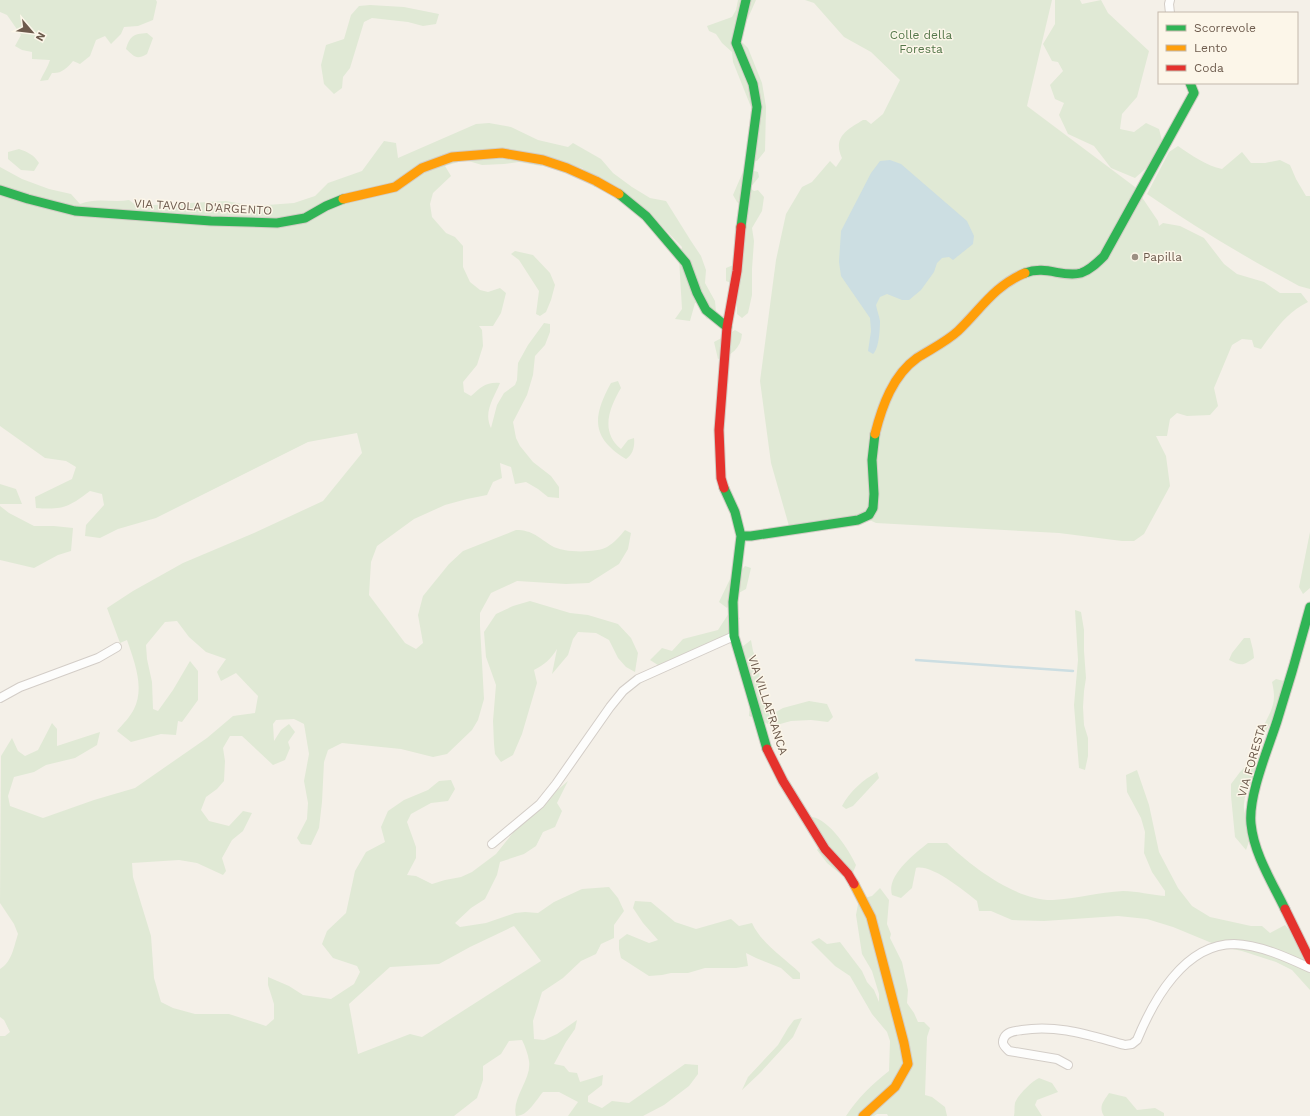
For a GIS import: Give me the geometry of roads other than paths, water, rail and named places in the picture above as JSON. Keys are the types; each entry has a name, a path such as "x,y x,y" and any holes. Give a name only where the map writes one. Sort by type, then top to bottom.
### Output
{"street":[{"name":"VIA VILLAFRANCA","path":"746,0 736,42 753,84 757,107 745,192 737,271 727,328 719,430 721,478 725,493 735,512 741,536 733,602 734,636 769,754 782,781 825,849 848,874 871,917 904,1043 908,1064 895,1087 863,1116"},
{"path":"1170,0 1170,12"},
{"path":"741,536 759,535 858,520 867,517 871,513 874,505 872,459 877,425 898,376 905,367 952,336 965,324 983,303 999,289 1018,277 1036,270 1056,271 1072,274 1084,272 1094,266 1104,256 1194,93 1190,84"},
{"name":"VIA TAVOLA D'ARGENTO","path":"0,190 75,212 211,221 277,223 305,218 326,206 347,197 395,187 422,168 452,157 502,153 543,160 567,168 596,181 618,193 646,216 686,263 697,293 706,310 727,328"},
{"name":"VIA FORESTA","path":"1310,607 1293,670 1259,776 1252,803 1251,818 1251,824 1258,852 1310,960"},
{"path":"492,844 540,804 623,690 638,679 734,636"},
{"path":"0,698 20,687 98,658 117,647"},
{"path":"1068,1065 1057,1059 1009,1051 1004,1046 1003,1042 1005,1036 1012,1031 1036,1027 1067,1029 1125,1045 1132,1044 1137,1040 1155,1003 1168,982 1185,964 1216,946 1234,944 1260,948 1284,956 1310,968"}],"waterway":[{"path":"916,660 1073,671"}],"place":[{"name":"Papilla","path":"1135,257"}],"park label":[{"name":"Colle della Foresta","path":"921,42"}]}
